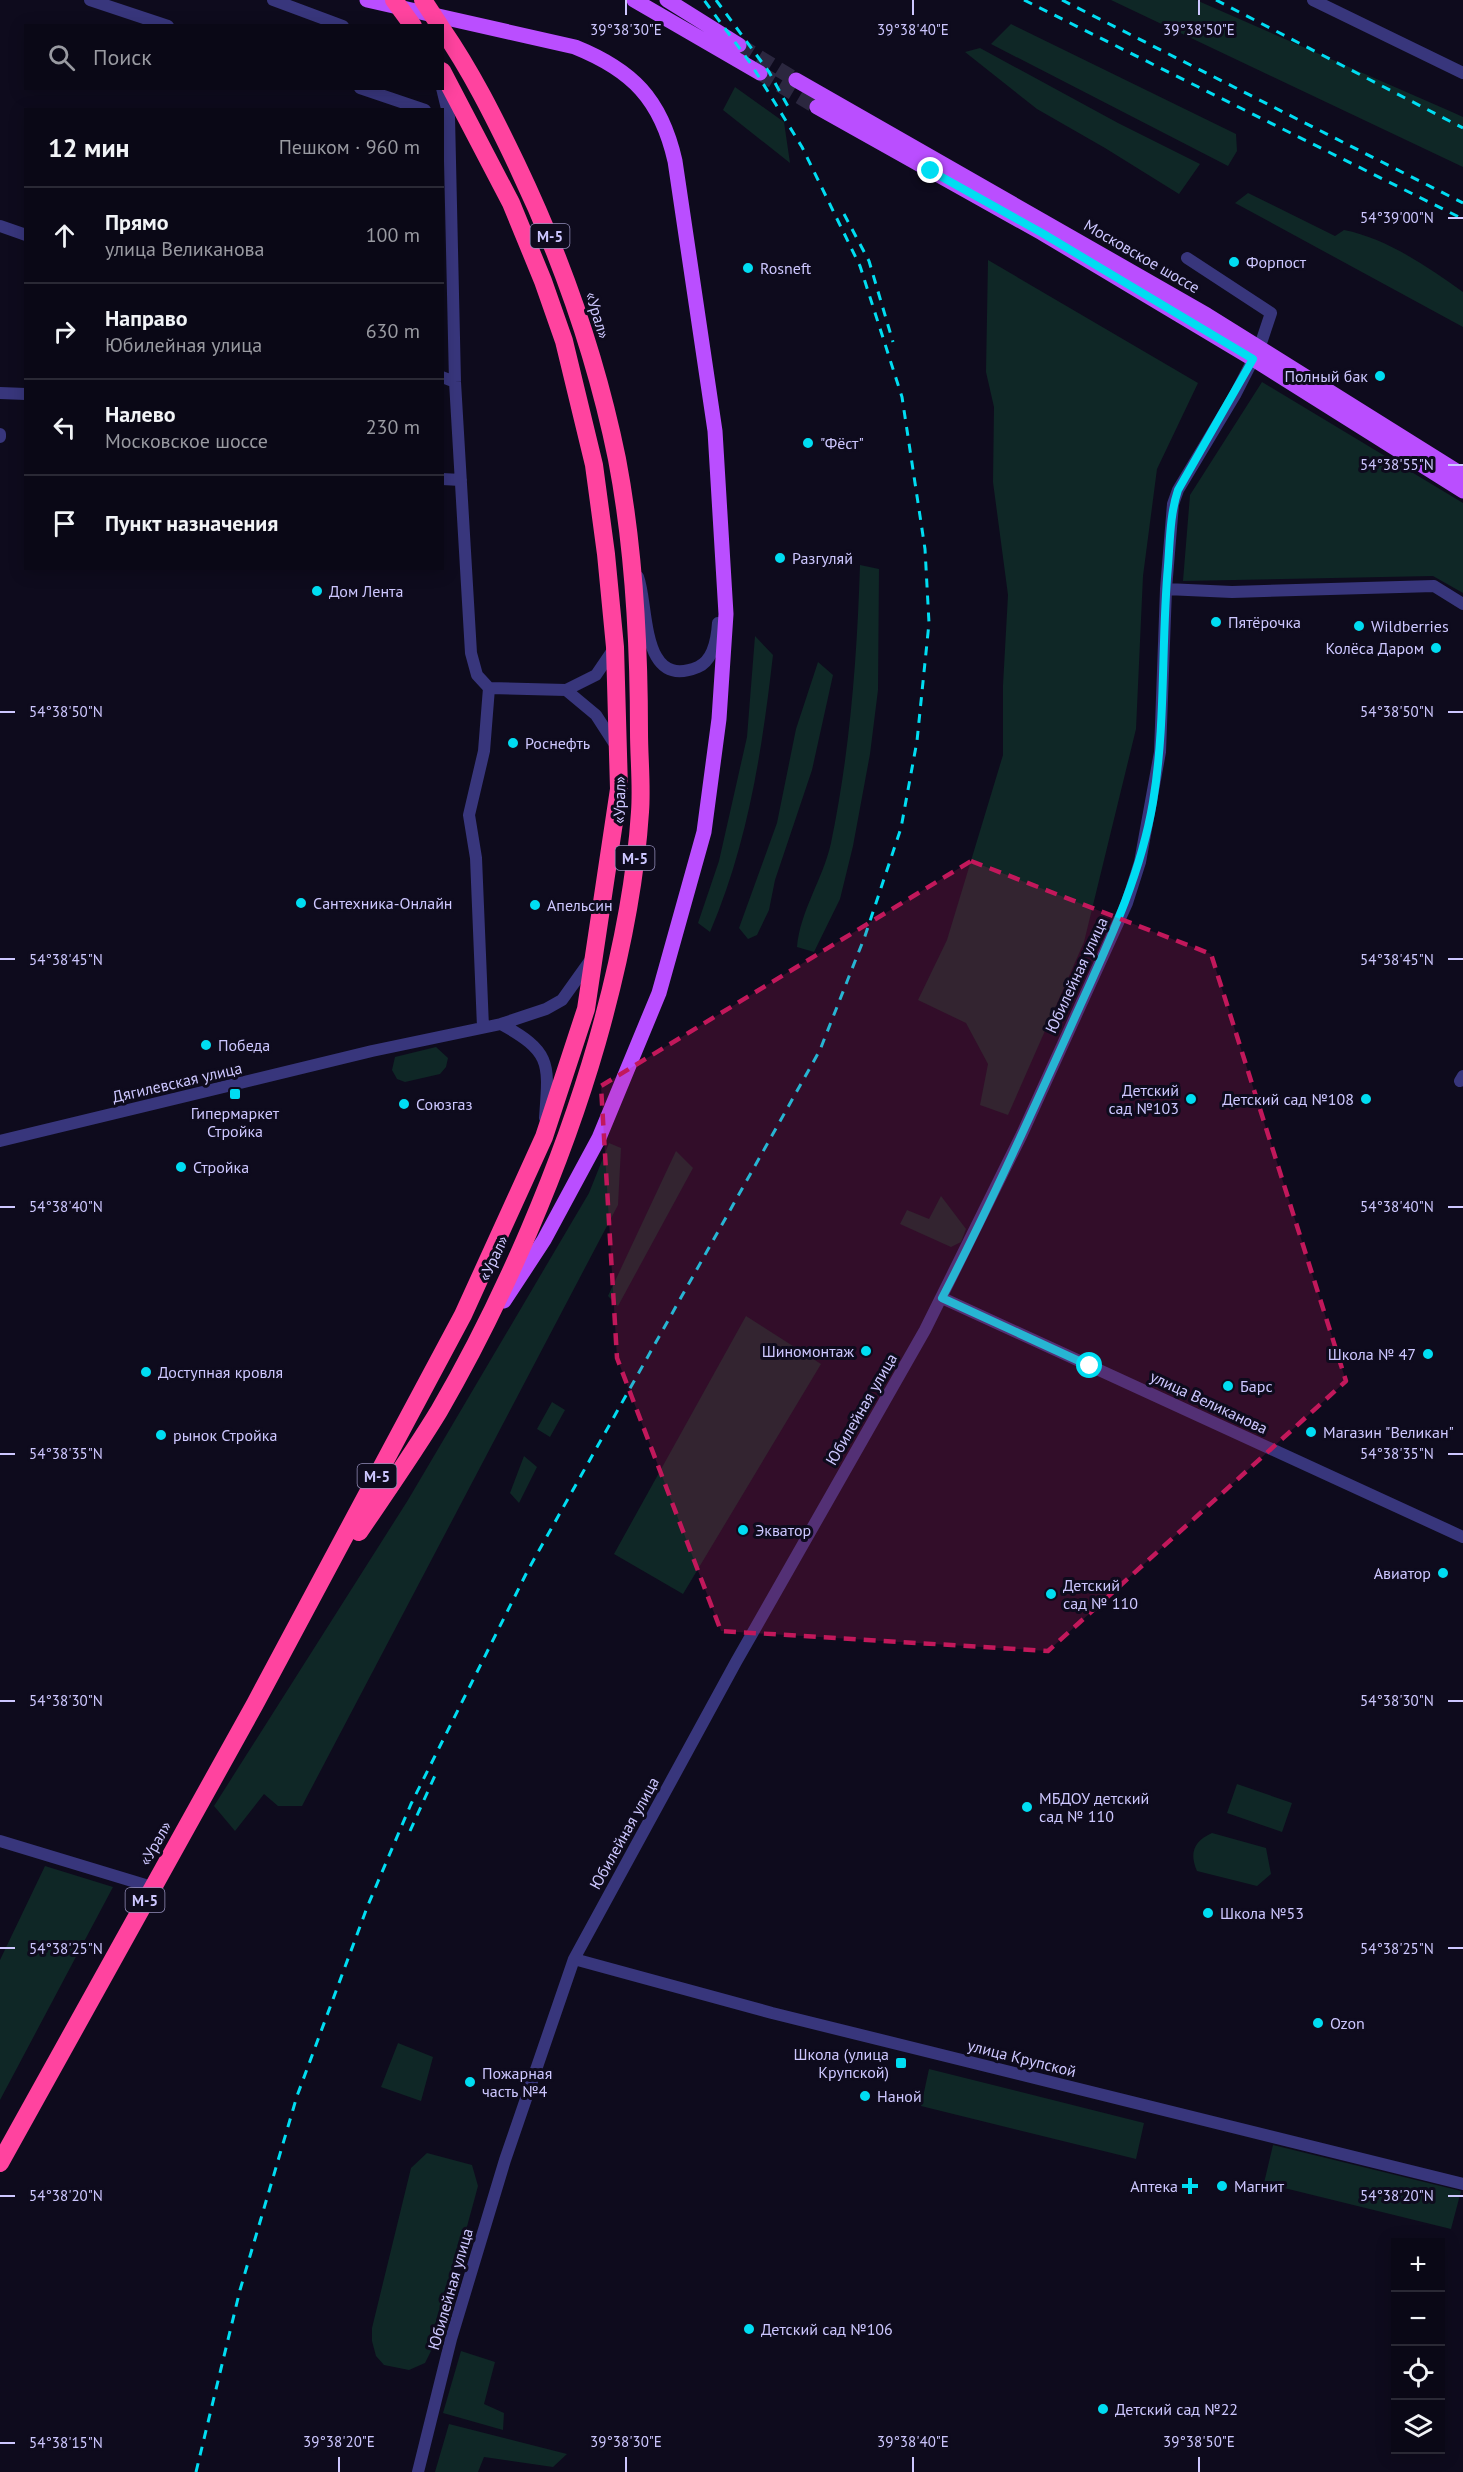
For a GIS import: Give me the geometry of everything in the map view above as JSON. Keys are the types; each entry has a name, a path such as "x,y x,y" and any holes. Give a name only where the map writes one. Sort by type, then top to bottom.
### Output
{"highway":[{"path":"394,0 412,24"},
{"name":"«Урал»","path":"423,0 439,24"},
{"name":"«Урал»","path":"291,1636 438,1413 472,1351 560,1155 597,1041 629,903 640,811 639,664 630,552 617,461 586,340 553,243 506,142 458,52 444,31"},
{"name":"«Урал»","path":"0,2163 291,1636 463,1315 544,1137 586,1009 619,789 615,647 594,465 564,341 543,281 511,203 444,74"}],"main road":[{"path":"367,0 575,47 622,70 636,82 660,115 669,136 675,161 708,373 719,472 726,614 719,719 704,832 659,993 599,1138 544,1240 472,1351"},
{"path":"634,0 760,73"},
{"path":"667,0 739,45"},
{"name":"Московское шоссе","path":"796,80 1463,475"},
{"name":"Московское шоссе","path":"817,107 1256,353 1463,491"}],"street":[{"path":"90,0 162,24"},
{"path":"273,0 338,24"},
{"path":"1313,0 1463,73"},
{"path":"366,90 419,108"},
{"path":"442,90 446,116 455,382 471,653 477,675 489,688 567,690 596,675 615,647"},
{"path":"0,226 24,234"},
{"name":"Юбилейная улица","path":"418,2472 451,2339 502,2172 574,1959 736,1662 942,1298 1022,1134 1127,903 1140,862 1153,803 1160,752 1166,589 1173,504 1178,490 1256,353 1271,313 1187,258"},
{"path":"444,378 455,382"},
{"path":"0,393 24,394"},
{"path":"444,479 461,480"},
{"path":"630,552 643,590 647,637 653,653 672,669 687,670 701,665 710,655 717,639 724,592"},
{"path":"1166,589 1232,592 1434,586 1463,604"},
{"path":"483,1027 476,858 469,815 484,751 489,688"},
{"path":"567,690 596,715 616,746"},
{"name":"Дягилевская улица","path":"0,1141 372,1051 464,1033 546,1009 562,1000 595,955"},
{"path":"501,1023 532,1043 543,1056 548,1072 544,1137"},
{"name":"улица Великанова","path":"942,1298 1463,1537"},
{"path":"0,1841 152,1887"},
{"name":"улица Крупской","path":"574,1959 772,2013 1463,2184"}],"highlighted area":[{"path":"971,861 1211,954 1346,1381 1048,1651 721,1631 617,1358 601,1086"}],"green space":[{"path":"1111,0 1196,0 1463,117 1463,167"},
{"path":"1011,24 1236,134 1237,151 1228,166 991,44"},
{"path":"980,48 1118,123 1200,164 1179,194 1037,109 965,52"},
{"path":"735,87 784,122 790,163 723,110"},
{"path":"1248,193 1335,236 1344,230 1360,234 1391,247 1421,264 1463,292 1463,327 1235,203"},
{"path":"988,260 1198,383 1157,469 1143,576 1136,729 1084,942 1008,1115 980,1105 988,1064 966,1023 918,1000 947,940 1003,755 1003,685 1008,595 993,482 994,407 986,372"},
{"path":"1262,382 1463,503 1463,593 1433,576 1183,581 1190,495"},
{"path":"860,565 879,569 878,690 870,754 853,846 840,899 814,952 797,947 802,921 831,843 838,808 852,705"},
{"path":"755,636 773,655 764,726 744,831 710,932 698,923 719,861 747,737"},
{"path":"818,662 833,675 812,770 775,880 769,910 757,935 748,939 739,928 777,823 796,729"},
{"path":"436,1047 448,1058 446,1067 440,1074 405,1082 397,1079 392,1070 395,1057"},
{"path":"609,1143 621,1148 618,1205 302,1806 278,1806 264,1794 235,1831 214,1806 408,1500 589,1193"},
{"path":"676,1151 693,1168 618,1306 608,1296"},
{"path":"941,1196 966,1229 961,1242 951,1247 900,1224 907,1210 929,1219"},
{"path":"746,1316 821,1364 683,1594 614,1554"},
{"path":"552,1402 565,1410 550,1437 537,1429"},
{"path":"524,1456 537,1467 519,1503 510,1493"},
{"path":"1237,1784 1292,1803 1282,1832 1227,1813"},
{"path":"1212,1833 1266,1848 1271,1874 1257,1886 1197,1871 1193,1853 1197,1844"},
{"path":"45,1866 113,1887 0,2100 0,1960"},
{"path":"398,2043 433,2057 421,2101 381,2087"},
{"path":"929,2069 1144,2123 1136,2159 921,2106"},
{"path":"1273,2145 1461,2191 1451,2229 1264,2183"},
{"path":"427,2153 472,2165 478,2186 436,2341 425,2363 409,2370 384,2365 376,2356 372,2341 372,2328 411,2168"},
{"path":"461,2351 495,2362 484,2404 504,2413 503,2430 443,2413"},
{"path":"449,2424 567,2454 553,2467 484,2457 478,2472 435,2472"}],"tunnel":[{"path":"739,45 796,80"},
{"path":"760,73 817,107"}],"railway":[{"path":"196,2472 240,2290 297,2096 368,1905 411,1804 528,1570 820,1050 865,936 901,828 917,741 929,623 925,549 902,397 860,266 802,147 751,64 704,0"},
{"path":"716,0 769,72 790,110"},
{"path":"1024,0 1463,219"},
{"path":"1062,0 1463,203"},
{"path":"1216,0 1463,128"},
{"path":"844,214 869,261 893,342"},
{"path":"410,1831 437,1771"}],"place":[{"name":"Форпост","path":"1234,262"},
{"name":"Rosneft","path":"748,268"},
{"name":"Полный бак","path":"1380,376"},
{"name":"\"Фёст\"","path":"808,443"},
{"name":"Разгуляй","path":"780,558"},
{"name":"Дом Лента","path":"317,591"},
{"name":"Пятёрочка","path":"1216,622"},
{"name":"Wildberries","path":"1359,626"},
{"name":"Колёса Даром","path":"1436,648"},
{"name":"Роснефть","path":"513,743"},
{"name":"Сантехника-Онлайн","path":"301,903"},
{"name":"Апельсин","path":"535,905"},
{"name":"Победа","path":"206,1045"},
{"name":"Гипермаркет Стройка","path":"235,1094"},
{"name":"Детский сад №103","path":"1191,1099"},
{"name":"Детский сад №108","path":"1366,1099"},
{"name":"Союзгаз","path":"404,1104"},
{"name":"Стройка","path":"181,1167"},
{"name":"Шиномонтаж","path":"866,1351"},
{"name":"Школа № 47","path":"1428,1354"},
{"name":"Доступная кровля","path":"146,1372"},
{"name":"Барс","path":"1228,1386"},
{"name":"Магазин \"Великан\"","path":"1311,1432"},
{"name":"рынок Стройка","path":"161,1435"},
{"name":"Экватор","path":"743,1530"},
{"name":"Авиатор","path":"1443,1573"},
{"name":"Детский сад № 110","path":"1051,1594"},
{"name":"МБДОУ детский сад № 110","path":"1027,1807"},
{"name":"Школа №53","path":"1208,1913"},
{"name":"Ozon","path":"1318,2023"},
{"name":"Школа (улица Крупской)","path":"901,2063"},
{"name":"Пожарная часть №4","path":"470,2082"},
{"name":"Наной","path":"865,2096"},
{"name":"Аптека","path":"1190,2186"},
{"name":"Магнит","path":"1222,2186"},
{"name":"Детский сад №106","path":"749,2329"},
{"name":"Детский сад №22","path":"1103,2409"}],"route":[{"path":"931,171 1042,233 1253,359 1178,490 1173,504 1166,589 1160,752 1153,803 1140,862 1127,903 1022,1134 942,1298 1090,1366"}]}
